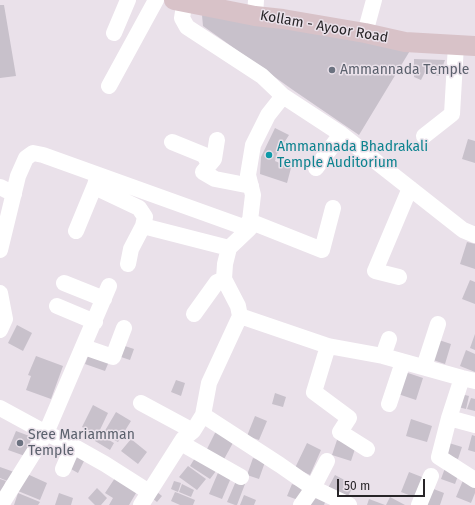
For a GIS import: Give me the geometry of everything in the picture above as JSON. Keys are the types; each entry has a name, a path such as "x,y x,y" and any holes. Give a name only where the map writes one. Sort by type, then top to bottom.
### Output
{"main road":[{"name":"Kollam - Ayoor Road","path":"181,1 256,8 283,19 365,33 406,42 465,45"}],"street":[{"path":"114,33 128,0"},
{"path":"109,86 156,0"},
{"path":"365,33 374,0"},
{"path":"181,1 182,18 187,27 262,76 283,96 341,134 463,230 475,235"},
{"path":"424,136 452,114 465,45"},
{"path":"0,408 106,464 146,500 183,439 193,431 203,415 209,383 240,316 238,306 224,279 224,264 229,248 249,225 253,195 252,186 248,175 253,145 268,115 283,96"},
{"path":"316,168 341,134"},
{"path":"217,140 214,159 203,172 215,179 252,186"},
{"path":"172,142 204,155 209,164"},
{"path":"0,250 7,191 18,176 26,158 33,153 43,155 97,180 249,225 322,250 333,208"},
{"path":"97,180 101,190 139,208 145,217 143,226 131,249 128,264"},
{"path":"76,231 97,180"},
{"path":"399,277 375,271 410,188"},
{"path":"143,226 229,248"},
{"path":"194,314 217,282 224,279"},
{"path":"1,505 46,433 95,322 106,293 64,283"},
{"path":"0,293 5,319 0,330"},
{"path":"58,306 95,322"},
{"path":"240,316 328,346 383,356 469,380 449,418 439,457 475,480"},
{"path":"424,367 438,324"},
{"path":"84,347 113,357 124,328"},
{"path":"383,356 389,339"},
{"path":"328,346 314,392 349,418 340,432 367,449"},
{"path":"389,404 403,362"},
{"path":"141,403 193,431"},
{"path":"203,415 313,488 349,505"},
{"path":"449,418 475,425"},
{"path":"181,443 241,477"},
{"path":"63,469 73,446"},
{"path":"301,505 313,488 327,461"},
{"path":"419,505 431,476"}],"building":[{"path":"0,5 4,5 16,76 0,78"},
{"name":"Ammannada Temple","path":"202,15 411,49 359,135 203,26"},
{"path":"414,59 445,60 439,76 425,72 421,80 414,77"},
{"name":"Ammannada Bhadrakali Temple Auditorium","path":"275,128 289,135 277,154 275,161 291,168 287,183 260,174 261,157"},
{"path":"468,139 475,141 475,163 462,159"},
{"path":"467,242 475,244 475,269 460,264"},
{"path":"470,280 475,282 475,304 462,299"},
{"path":"17,325 32,333 23,351 8,343"},
{"path":"475,334 475,350 470,348"},
{"path":"436,339 451,344 445,364 430,359"},
{"path":"125,346 134,349 130,360 121,357"},
{"path":"466,350 475,354 475,372 460,366"},
{"path":"90,351 110,359 105,371 85,364"},
{"path":"36,356 63,366 51,399 26,390 31,376 28,375"},
{"path":"402,371 423,378 416,400 395,393"},
{"path":"176,380 185,383 181,396 171,392"},
{"path":"275,393 286,397 283,407 272,404"},
{"path":"461,394 469,396 466,409 458,407"},
{"path":"471,398 475,399 475,411 467,409"},
{"path":"93,405 108,413 98,434 82,427"},
{"path":"116,412 131,421 118,442 103,434"},
{"path":"255,416 267,421 259,440 247,436"},
{"path":"411,419 432,426 427,442 406,436"},
{"name":"Sree Mariamman Temple","path":"16,431 32,437 25,456 8,450"},
{"path":"216,431 234,441 223,461 206,451"},
{"path":"99,434 114,443 110,450 95,441"},
{"path":"472,435 475,436 475,452 468,450"},
{"path":"131,439 147,452 138,464 121,451"},
{"path":"337,440 356,446 351,461 332,455"},
{"path":"307,443 321,450 310,475 295,468"},
{"path":"449,443 462,447 458,459 446,455"},
{"path":"198,453 219,467 210,479 190,466"},
{"path":"77,454 85,459 78,473 69,468"},
{"path":"253,458 265,462 259,479 247,475"},
{"path":"188,466 206,479 197,490 179,477"},
{"path":"0,467 14,472 10,482 0,478"},
{"path":"220,468 233,473 222,499 209,494"},
{"path":"445,468 459,473 455,484 441,479"},
{"path":"409,472 427,479 419,499 401,492"},
{"path":"25,473 47,483 40,500 18,491"},
{"path":"117,475 139,488 129,505 109,505 113,498 105,493"},
{"path":"335,475 354,485 347,498 328,488"},
{"path":"464,478 475,482 475,493 471,503 456,497"},
{"path":"0,479 6,481 0,495"},
{"path":"174,481 181,483 178,492 171,489"},
{"path":"236,481 245,484 237,505 235,505 227,502"},
{"path":"182,484 194,490 191,497 179,492"},
{"path":"292,484 305,489 301,501 287,496"},
{"path":"97,488 107,498 101,505 95,505 88,498"},
{"path":"431,488 444,493 440,505 425,505"},
{"path":"157,492 162,496 157,502 152,498"},
{"path":"175,492 195,500 193,505 180,505 171,501"},
{"path":"18,493 40,502 38,505 14,505"},
{"path":"59,493 73,498 71,505 55,505"},
{"path":"244,495 256,500 254,505 240,505"},
{"path":"315,495 326,500 324,505 310,505"},
{"path":"390,497 405,505 386,505"},
{"path":"369,499 385,505 367,505"}],"place":[{"name":"Ammannada Temple","path":"332,70"},
{"name":"Ammannada Bhadrakali Temple Auditorium","path":"269,155"},
{"name":"Sree Mariamman Temple","path":"20,443"}]}
